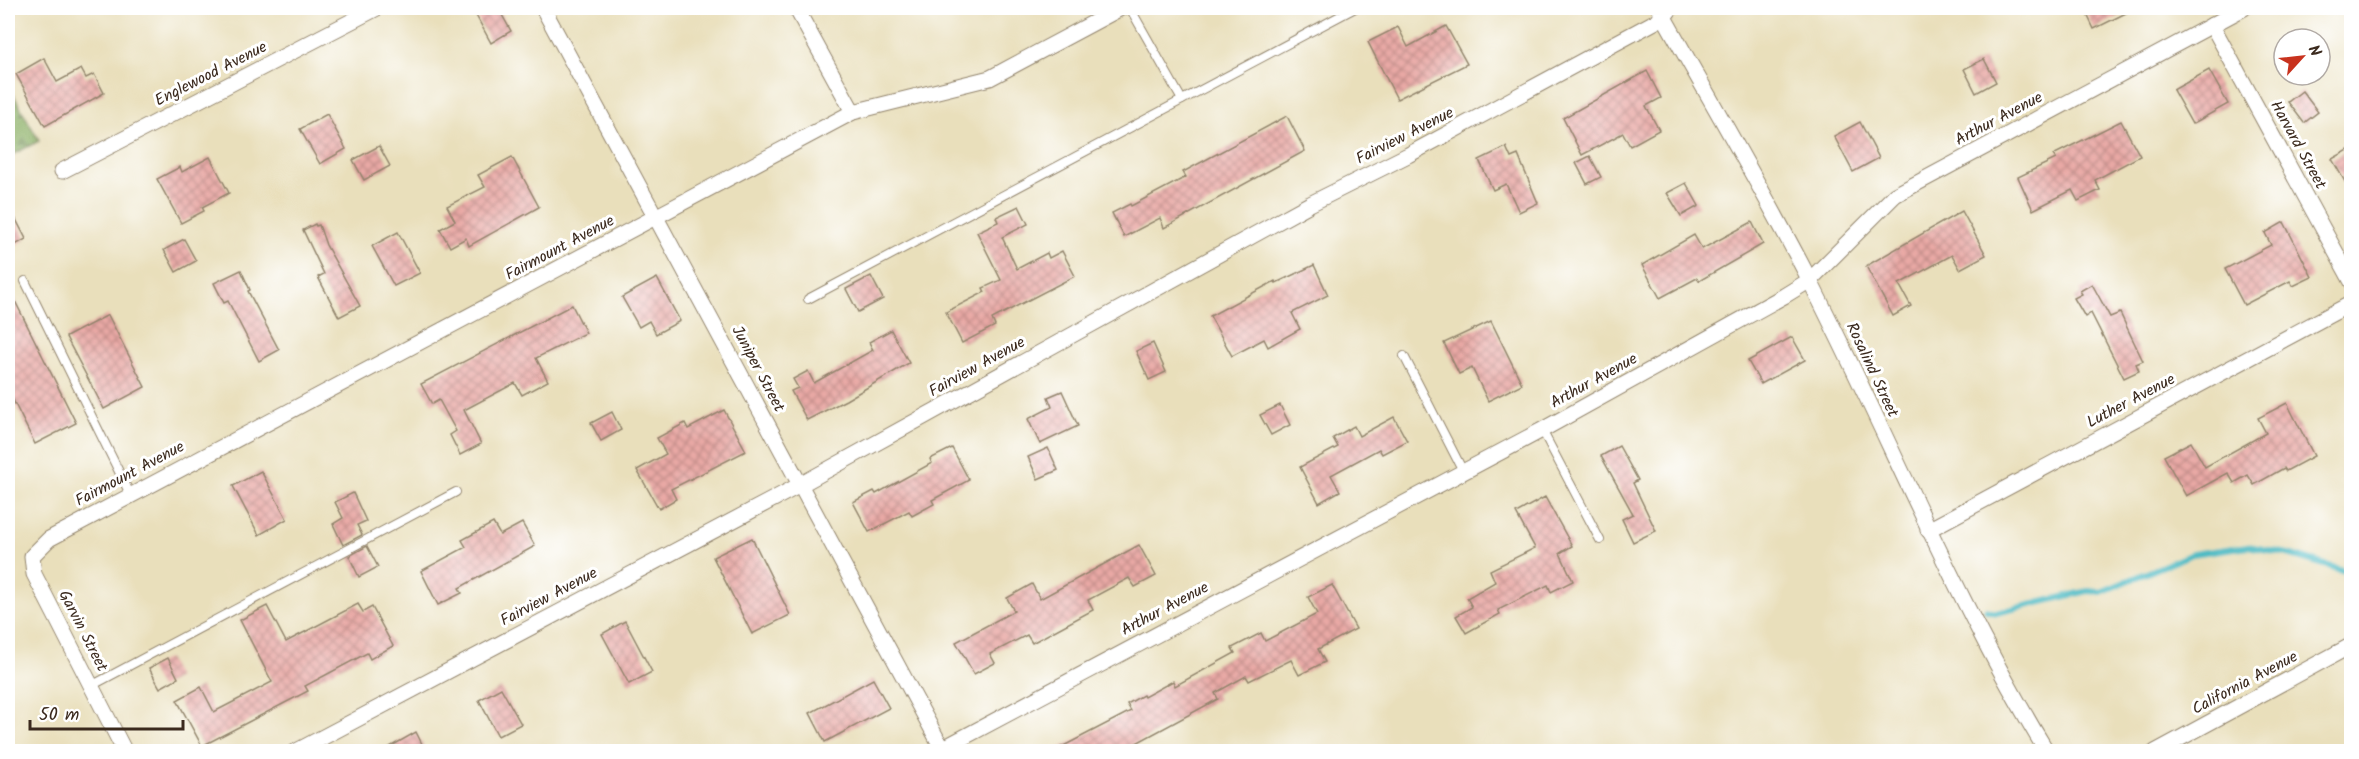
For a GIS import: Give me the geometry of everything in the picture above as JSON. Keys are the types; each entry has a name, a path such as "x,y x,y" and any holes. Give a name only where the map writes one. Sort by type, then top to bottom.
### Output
{"street":[{"name":"Englewood Avenue","path":"62,171 377,8"},
{"name":"Juniper Street","path":"543,8 800,485 939,750"},
{"path":"796,8 853,112"},
{"name":"Fairmount Avenue","path":"32,556 49,539 130,494 657,218 853,112 990,78 1121,8"},
{"name":"Arthur Avenue","path":"939,750 1542,430 1784,296 1810,280 1895,195 2244,8"},
{"name":"Rosalind Street","path":"1665,11 1810,280 1928,530 2009,689 2047,752"},
{"name":"Fairview Avenue","path":"295,752 800,485 1310,204 1408,155 1665,11"},
{"name":"Harvard Street","path":"2212,25 2352,282"},
{"name":"Luther Avenue","path":"1928,530 2352,303"},
{"name":"Garvin Street","path":"32,556 34,574 125,752"},
{"name":"California Avenue","path":"2156,752 2352,645"}],"lane":[{"path":"1130,8 1182,100"},
{"path":"808,299 1355,8"},
{"path":"25,281 130,494"},
{"path":"1404,356 1463,471"},
{"path":"1542,430 1600,540"},
{"path":"91,686 456,492"}],"green space":[{"path":"8,85 39,141 8,157"}],"building":[{"path":"472,8 498,8 511,31 491,43"},
{"path":"2084,8 2136,8 2094,29"},
{"path":"1446,26 1467,64 1397,99 1368,42 1398,27 1408,47"},
{"path":"44,58 57,82 81,69 86,78 94,74 104,93 45,126 16,74"},
{"path":"1984,59 1996,82 1976,93 1964,69"},
{"path":"2209,70 2228,104 2192,124 2173,90"},
{"path":"1647,71 1661,98 1646,106 1659,130 1630,146 1623,133 1582,155 1563,118"},
{"path":"2302,91 2318,112 2304,123 2288,102"},
{"path":"327,114 346,149 320,164 300,129"},
{"path":"1287,116 1305,151 1164,228 1160,218 1124,237 1112,213 1130,204 1131,206 1186,177 1183,172"},
{"path":"2121,121 2140,156 2095,180 2100,190 2078,201 2072,190 2033,210 2018,177 2056,159 2053,155"},
{"path":"1860,122 1879,158 1853,172 1834,136"},
{"path":"379,146 390,166 364,180 353,160"},
{"path":"1506,147 1511,158 1518,155 1538,203 1519,212 1506,184 1493,190 1479,160"},
{"path":"2352,148 2352,194 2332,159"},
{"path":"1590,156 1601,177 1587,184 1576,163"},
{"path":"210,157 229,193 202,207 204,211 181,223 157,179 180,167 182,172"},
{"path":"512,157 539,207 469,246 466,238 450,247 440,229 455,221 447,206 485,187 478,175"},
{"path":"1686,183 1699,206 1681,216 1667,193"},
{"path":"8,204 26,239 8,249"},
{"path":"1019,206 1028,224 1002,237 1017,269 1047,253 1049,258 1062,251 1075,276 992,319 995,326 962,343 946,312 985,292 983,288 1001,280 977,232 998,222 996,217"},
{"path":"1962,211 1986,255 1960,269 1952,255 1899,284 1911,306 1893,316 1866,266"},
{"path":"1752,222 1763,244 1699,281 1697,278 1660,298 1642,265 1694,235 1702,249"},
{"path":"2284,222 2312,277 2293,286 2290,281 2244,305 2225,269 2271,245 2265,233"},
{"path":"315,224 319,225 326,245 360,306 339,317 318,277 324,274 303,230"},
{"path":"398,232 420,273 394,286 372,246"},
{"path":"184,239 196,261 176,272 164,250"},
{"path":"1314,265 1328,295 1292,313 1300,329 1268,347 1264,339 1232,356 1210,316 1275,281 1276,283"},
{"path":"241,270 250,290 248,291 279,350 259,361 228,301 224,303 214,283"},
{"path":"871,276 883,299 858,312 846,289"},
{"path":"657,278 680,321 656,334 649,321 639,327 622,297"},
{"path":"2092,284 2110,317 2120,313 2143,361 2136,364 2139,371 2124,378 2091,313 2085,317 2074,298 2082,294 2080,291"},
{"path":"8,287 76,423 35,444 8,390"},
{"path":"572,305 586,333 536,358 548,381 522,395 515,383 464,410 481,444 460,455 450,435 456,431 439,400 432,404 421,384"},
{"path":"108,315 145,387 104,409 66,337"},
{"path":"1491,321 1522,384 1488,401 1472,368 1459,374 1444,343"},
{"path":"891,330 909,363 807,420 791,391 798,388 793,379 808,371 814,383 873,350 869,342"},
{"path":"1792,337 1805,360 1761,384 1748,361"},
{"path":"1153,343 1166,372 1149,380 1136,351"},
{"path":"1062,391 1078,426 1040,444 1028,419 1052,407 1048,397"},
{"path":"2287,403 2314,456 2286,471 2284,468 2254,485 2248,475 2234,483 2228,473 2186,496 2164,456 2191,442 2205,467 2266,433 2258,418"},
{"path":"1280,405 1290,425 1271,435 1260,415"},
{"path":"724,410 746,451 671,489 676,499 659,509 637,470 666,454 657,438 685,423 688,429"},
{"path":"612,412 621,430 601,441 591,423"},
{"path":"1394,417 1407,441 1382,454 1379,449 1331,475 1340,491 1319,503 1300,467 1338,447 1333,438 1354,426 1359,436"},
{"path":"1619,446 1638,480 1633,483 1656,531 1633,542 1622,519 1633,514 1601,456"},
{"path":"952,448 969,480 932,500 934,504 912,516 909,511 869,532 853,502 874,491 876,494 932,463 930,459"},
{"path":"1048,448 1058,470 1038,479 1028,457"},
{"path":"261,471 287,519 259,535 233,486"},
{"path":"353,493 366,521 357,525 362,535 343,545 333,524 343,518 335,502"},
{"path":"1545,497 1572,546 1560,553 1573,581 1551,592 1548,585 1498,610 1500,614 1466,633 1456,616 1472,607 1467,598 1495,582 1490,570 1535,548 1516,513"},
{"path":"493,523 500,535 522,523 535,546 459,588 462,593 438,605 421,571 466,547 462,540"},
{"path":"752,538 790,615 752,634 713,557"},
{"path":"1139,545 1156,576 1135,587 1129,578 1088,600 1093,610 1032,643 1027,635 990,654 995,663 974,674 956,642 1014,611 1007,598 1032,584 1040,599"},
{"path":"367,546 378,567 359,577 349,556"},
{"path":"1332,585 1356,629 1318,649 1325,662 1299,675 1291,660 1249,681 1246,676 1215,693 1218,699 1120,752 1052,752 1131,711 1127,704 1143,695 1144,697 1173,681 1175,686 1235,653 1232,648 1261,633 1265,641 1317,614 1308,597"},
{"path":"358,604 363,612 372,607 393,646 370,659 367,653 305,686 308,691 202,746 177,700 201,687 214,712 272,682 240,620 267,606 286,642"},
{"path":"625,621 652,672 629,684 602,634"},
{"path":"168,658 178,678 160,688 149,668"},
{"path":"873,679 889,708 825,742 810,713"},
{"path":"501,688 521,724 498,736 479,700"},
{"path":"416,732 426,752 381,752"}],"waterway":[{"path":"1986,610 1996,613 2088,591 2101,592 2192,554 2248,546 2288,554 2352,573"}]}
